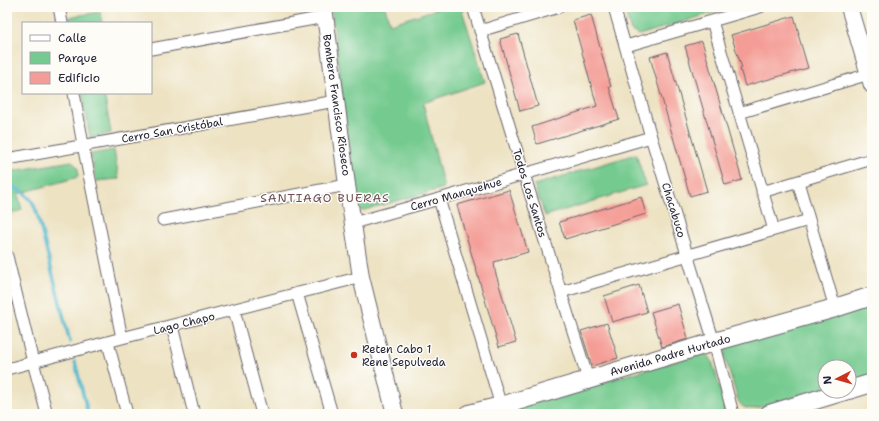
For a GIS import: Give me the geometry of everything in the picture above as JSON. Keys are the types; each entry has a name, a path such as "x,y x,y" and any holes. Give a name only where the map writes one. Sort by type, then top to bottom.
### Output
{"main road":[{"path":"849,7 867,49 870,79"},
{"name":"Bombero Francisco Rioseco","path":"325,12 361,277 395,414"},
{"name":"Avenida Padre Hurtado","path":"468,414 501,406 872,296"},
{"path":"857,388 872,383"},
{"path":"770,414 819,399"}],"street":[{"path":"59,7 62,22"},
{"name":"Todos Los Santos","path":"473,7 588,379"},
{"path":"480,30 559,7"},
{"name":"Chacabuco","path":"614,7 714,342 733,414"},
{"path":"626,46 755,8"},
{"path":"152,49 325,12"},
{"path":"712,21 774,230"},
{"path":"739,113 870,79"},
{"path":"74,94 122,338"},
{"name":"Cerro San Cristóbal","path":"7,159 336,101"},
{"name":"Cerro Manquehue","path":"353,223 652,137"},
{"path":"762,192 872,159"},
{"path":"798,182 835,308"},
{"path":"163,220 348,185"},
{"path":"439,199 501,406"},
{"path":"561,292 809,220"},
{"path":"7,256 47,414"},
{"name":"Lago Chapo","path":"7,369 361,277"},
{"path":"297,293 332,414"},
{"path":"234,310 262,414"},
{"path":"172,326 194,414"},
{"path":"108,343 127,414"}],"green space":[{"path":"331,7 385,7 390,24 443,7 461,7 485,82 423,103 444,188 361,211 357,207"},
{"path":"643,7 732,7 639,35 631,31 626,15 630,11"},
{"path":"100,12 102,22 70,22 69,17"},
{"path":"82,94 104,94 111,133 90,138"},
{"path":"114,150 119,179 96,181 91,154"},
{"path":"636,154 646,185 545,216 534,185"},
{"path":"72,161 78,168 78,177 18,194 22,210 7,215 7,172"},
{"path":"872,303 872,374 857,379 857,359 817,359 817,390 753,409 746,408 741,405 738,400 725,358 725,352 728,346"},
{"path":"702,354 708,355 712,361 725,406 723,414 488,414"}],"building":[{"path":"591,15 611,87 609,87 619,119 537,144 532,127 597,106 573,20"},
{"path":"794,16 808,68 745,86 740,69 742,68 731,35"},
{"path":"518,34 538,106 520,111 500,39"},
{"path":"702,41 742,180 725,185 685,46"},
{"path":"667,52 707,191 690,196 650,57"},
{"path":"509,190 528,252 494,262 495,271 516,342 499,347 457,205"},
{"path":"641,197 646,214 565,239 559,222"},
{"path":"639,285 647,312 612,322 604,296"},
{"path":"678,304 688,339 662,347 651,312"},
{"path":"607,323 618,358 592,366 581,331"}],"waterway":[{"path":"7,183 24,193 32,201 37,213 70,342"},
{"path":"75,362 88,414"}],"place":[{"name":"Reten Cabo 1 Rene Sepulveda","path":"354,355"}],"district":[{"name":"SANTIAGO BUERAS","path":"325,198"}]}
